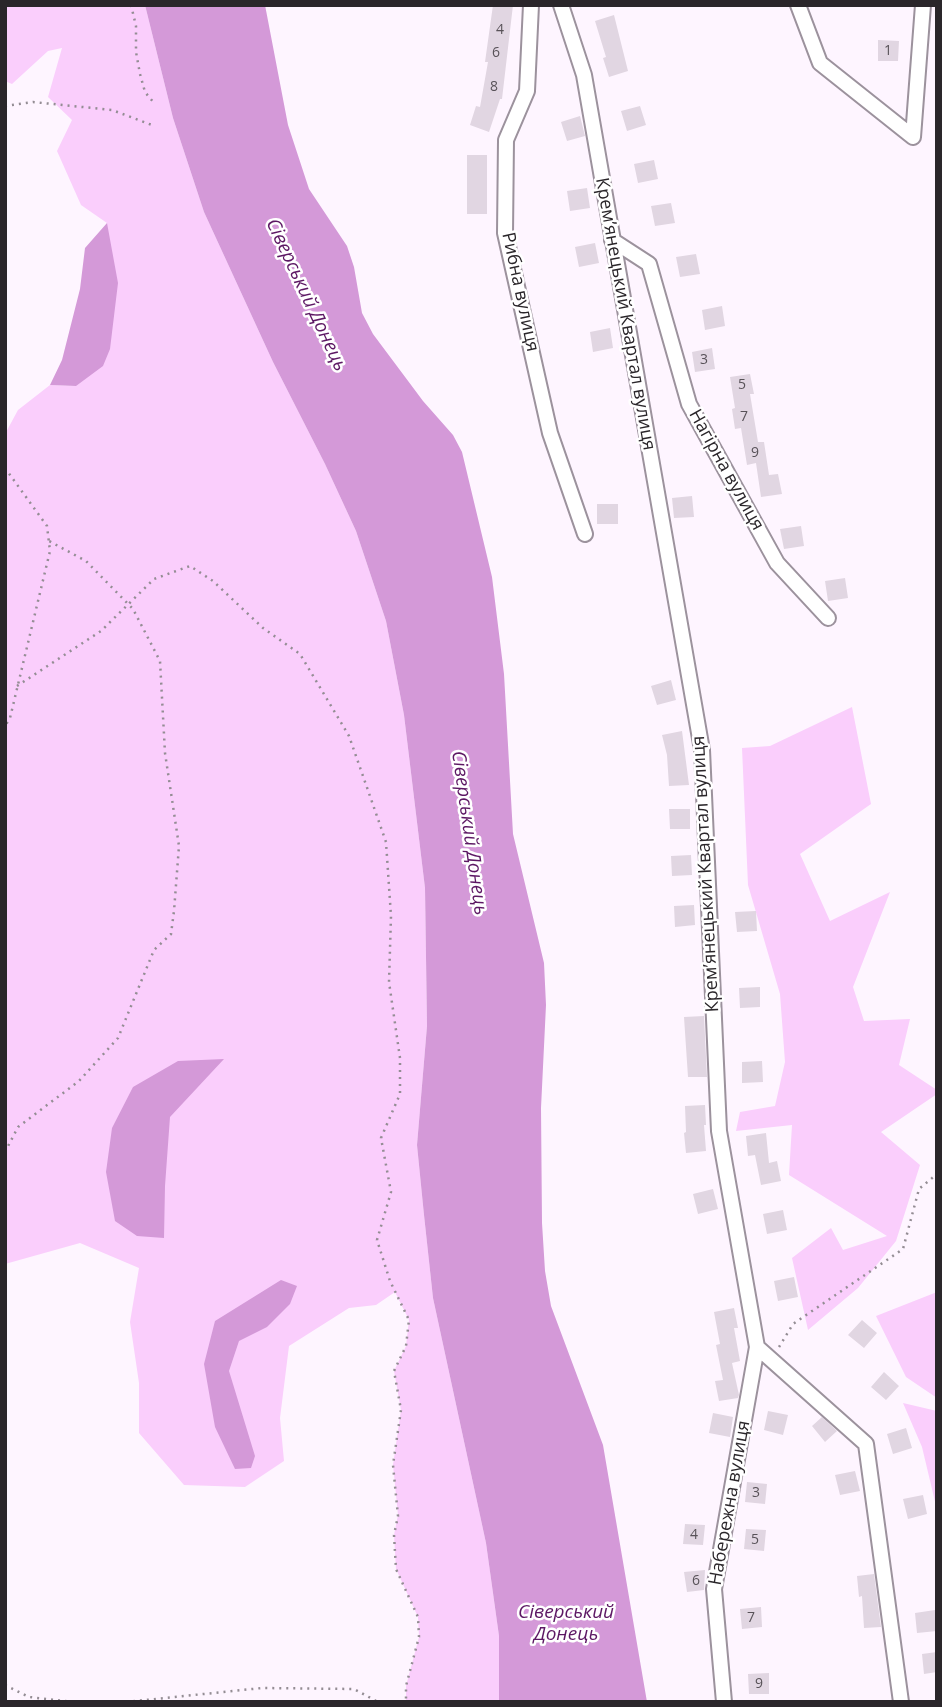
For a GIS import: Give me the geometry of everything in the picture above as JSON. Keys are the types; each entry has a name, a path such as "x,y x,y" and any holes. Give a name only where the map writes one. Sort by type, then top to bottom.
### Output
{"street":[{"name":"Рибна вулиця","path":"531,5 527,91 506,140 505,233 550,433 585,534"},
{"name":"Крем’янецький Квартал вулиця","path":"561,5 584,75 702,750 719,1131 757,1348"},
{"path":"798,5 820,63 913,137 923,5"},
{"name":"Нагірна вулиця","path":"612,240 649,264 689,404 777,563 828,618"},
{"path":"757,1348 866,1444 901,1702"},
{"name":"Набережна вулиця","path":"724,1702 714,1589 757,1348"}],"path":[{"path":"131,5 136,26 136,52 140,74 145,92 154,103"},
{"path":"5,106 33,102 112,110 152,125"},
{"path":"5,468 47,526 50,551 10,718 5,726"},
{"path":"5,1152 18,1127 79,1081 118,1038 154,950 171,934 179,846 165,752 160,662 128,604 86,561 49,541"},
{"path":"17,686 101,631 154,579 190,566 213,581 263,628 300,654 349,736 386,842 391,916 389,982 400,1058 400,1094 381,1138 391,1192 377,1240 390,1281 409,1320 406,1346 394,1371 401,1410 393,1465 398,1516 394,1535 396,1569 418,1617 419,1637 406,1686 406,1702"},
{"path":"771,1360 793,1324 903,1250 919,1189 937,1174"},
{"path":"5,1685 29,1697 73,1702"},
{"path":"126,1702 262,1688 354,1689 378,1702"}],"shaded area":[{"path":"5,5 145,5 173,118 204,212 273,362 356,531 386,621 404,715 425,888 427,1026 417,1145 424,1215 433,1298 486,1543 499,1636 499,1702 406,1702 406,1686 419,1637 418,1617 396,1569 394,1535 398,1515 393,1465 401,1410 394,1371 406,1346 409,1320 395,1292 376,1305 349,1308 289,1346 280,1418 284,1461 245,1487 184,1485 139,1433 139,1383 130,1322 139,1268 80,1243 5,1264 5,434 18,410 50,385 76,386 107,223 81,205 57,151 72,120 48,97 62,48 48,51 12,84 5,81"},
{"path":"852,707 871,804 800,854 830,921 890,892 853,987 864,1021 910,1019 899,1065 937,1090 937,1094 881,1132 920,1165 896,1241 858,1288 808,1330 792,1258 831,1228 843,1250 887,1236 789,1175 792,1125 736,1131 740,1112 775,1106 785,1062 780,994 748,885 742,748 770,746"},
{"path":"937,1292 937,1398 906,1377 876,1316"},
{"path":"903,1403 937,1411 937,1510 922,1447"}],"water":[{"name":"Сіверський Донець","path":"145,5 265,5 288,125 309,189 347,246 354,267 362,313 373,334 423,401 453,435 462,452 492,577 504,674 513,834 544,963 546,1005 541,1108 545,1271 551,1306 603,1445 647,1702 499,1702 499,1636 486,1543 433,1298 424,1215 417,1145 427,1026 425,888 404,715 386,621 356,531 273,362 204,212 173,118"},
{"path":"107,223 118,283 110,349 103,366 76,386 50,385 62,360 80,289 85,248"},
{"path":"224,1059 170,1117 164,1238 137,1236 115,1221 106,1172 112,1128 133,1087 178,1061"},
{"path":"281,1280 297,1286 290,1304 267,1327 239,1341 229,1371 255,1456 251,1468 235,1469 215,1427 204,1364 215,1321"}],"building":[{"path":"493,5 513,5 502,99 489,132 470,125 476,106 480,107 488,62 485,62"},
{"path":"614,15 628,71 609,77 595,21"},
{"path":"878,40 899,41 898,61 878,61"},
{"path":"640,106 646,125 627,131 621,111"},
{"path":"580,116 585,136 567,141 561,122"},
{"path":"467,155 487,155 487,214 467,214"},
{"path":"654,160 658,179 638,183 634,164"},
{"path":"587,188 590,208 570,211 567,191"},
{"path":"671,203 675,223 655,226 651,206"},
{"path":"595,243 599,263 579,267 575,247"},
{"path":"696,254 700,274 680,277 676,257"},
{"path":"722,306 725,326 705,330 702,310"},
{"path":"610,328 613,348 593,352 590,332"},
{"path":"712,348 715,369 695,372 692,352"},
{"path":"750,374 754,394 750,394 758,442 764,442 769,475 778,474 782,494 761,497 756,463 747,465 741,428 735,429 730,377"},
{"path":"692,496 694,517 674,518 672,498"},
{"path":"597,504 618,504 618,524 597,524"},
{"path":"801,526 804,546 784,549 780,529"},
{"path":"845,578 848,598 828,601 825,581"},
{"path":"671,680 676,700 657,705 651,686"},
{"path":"682,731 689,785 669,786 667,755 662,735"},
{"path":"669,809 690,809 690,829 670,829"},
{"path":"691,855 692,875 672,876 671,856"},
{"path":"694,905 695,925 675,927 674,906"},
{"path":"756,911 757,931 737,932 735,912"},
{"path":"760,987 760,1007 740,1008 739,988"},
{"path":"704,1016 707,1077 688,1077 684,1017"},
{"path":"762,1061 763,1082 742,1083 742,1062"},
{"path":"705,1105 706,1151 686,1153 685,1106"},
{"path":"766,1133 769,1163 777,1161 781,1181 761,1185 755,1155 748,1156 746,1136"},
{"path":"713,1189 718,1209 698,1214 693,1194"},
{"path":"783,1210 787,1230 767,1234 763,1214"},
{"path":"794,1277 798,1297 778,1301 774,1281"},
{"path":"734,1308 738,1328 734,1328 740,1361 732,1363 739,1395 738,1398 719,1401 715,1381 723,1380 716,1345 720,1344 714,1312"},
{"path":"862,1320 877,1333 864,1348 848,1335"},
{"path":"884,1372 899,1386 886,1400 871,1387"},
{"path":"768,1411 788,1415 783,1435 764,1430"},
{"path":"713,1413 733,1417 730,1437 709,1433"},
{"path":"822,1417 837,1431 825,1442 812,1426"},
{"path":"906,1428 912,1448 893,1454 887,1434"},
{"path":"855,1471 860,1491 840,1495 835,1475"},
{"path":"747,1482 767,1484 765,1504 745,1502"},
{"path":"923,1495 927,1514 908,1519 903,1499"},
{"path":"685,1524 705,1525 703,1545 683,1544"},
{"path":"746,1529 766,1530 764,1551 744,1549"},
{"path":"705,1570 704,1590 687,1592 684,1572"},
{"path":"874,1574 881,1627 864,1628 862,1596 859,1597 857,1576"},
{"path":"761,1607 762,1627 742,1629 740,1609"},
{"path":"935,1610 937,1631 917,1633 915,1613"},
{"path":"937,1652 937,1672 924,1674 922,1654"},
{"path":"769,1673 769,1694 749,1694 748,1674"}]}
